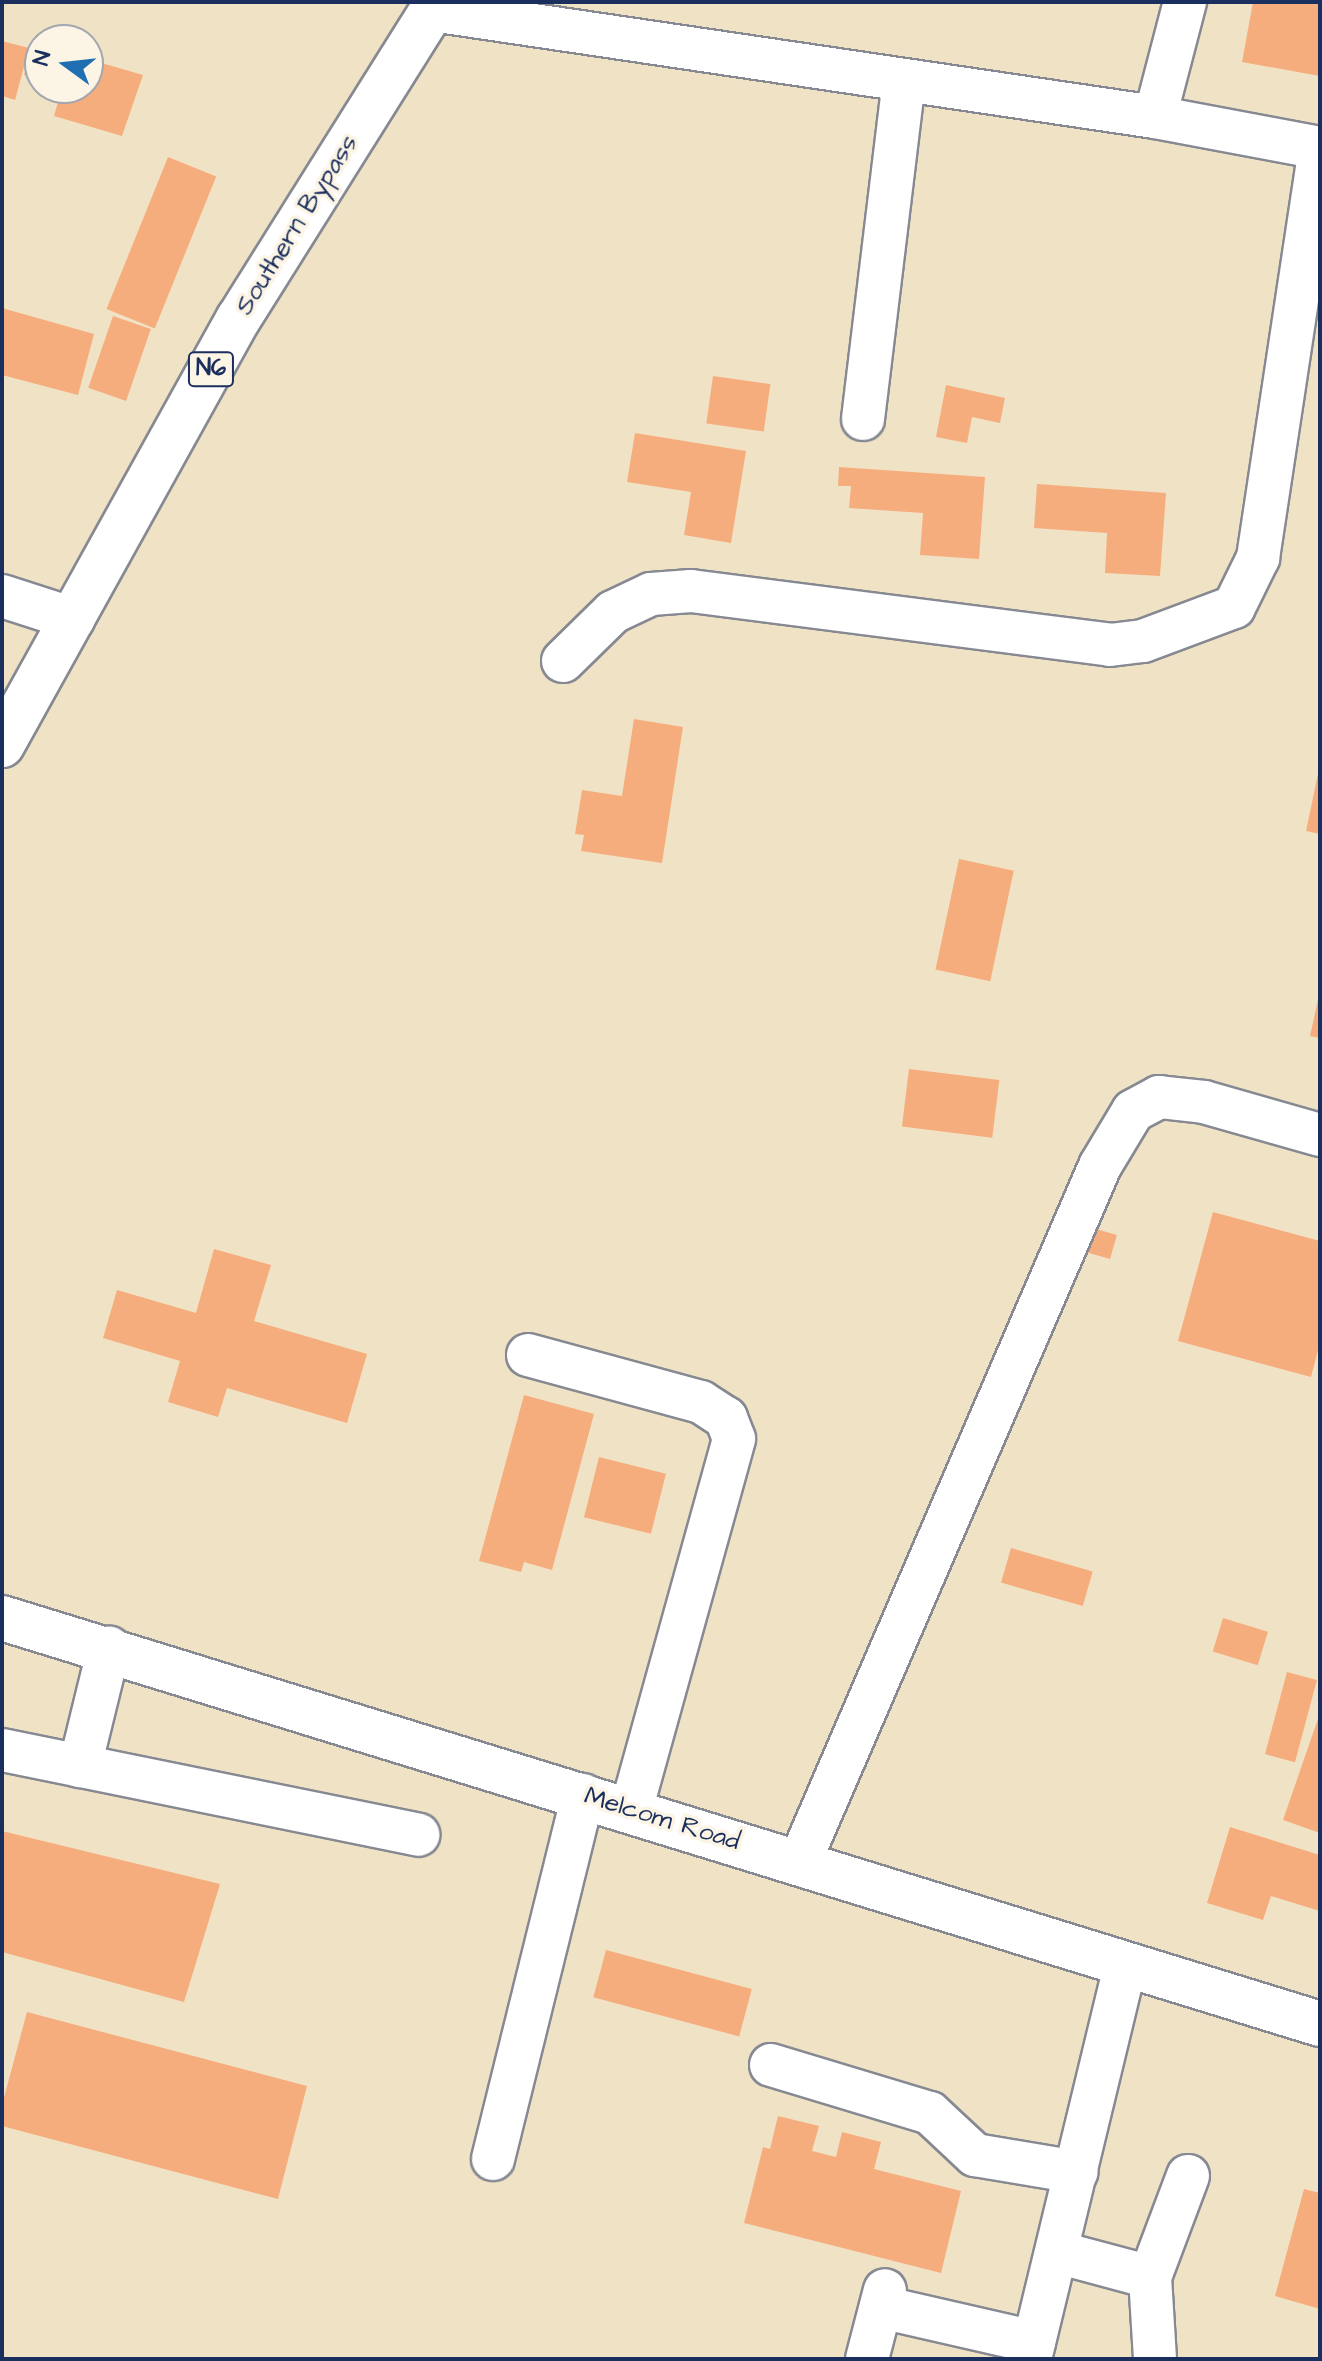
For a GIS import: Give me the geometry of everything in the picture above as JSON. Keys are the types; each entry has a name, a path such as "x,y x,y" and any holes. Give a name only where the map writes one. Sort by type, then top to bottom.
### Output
{"main road":[{"name":"Southern Bypass","path":"2,745 239,318 434,6"},
{"name":"Melcom Road","path":"2,1618 109,1648 800,1861 1125,1966 1320,2024"}],"street":[{"path":"1155,117 1185,2"},
{"path":"434,6 1155,117 1320,149 1258,558 1234,607 1143,641 1110,645 691,591 651,594 613,612 563,661"},
{"path":"863,419 904,80"},
{"path":"2,596 73,619"},
{"path":"800,1861 1094,1181 1133,1111 1159,1097 1204,1102 1320,1135"},
{"path":"528,1355 701,1402 726,1418 734,1439 631,1810"},
{"path":"80,1766 109,1648"},
{"path":"2,1750 418,1835"},
{"path":"493,2159 583,1795"},
{"path":"867,2359 883,2299 1032,2350 1125,1966"},
{"path":"771,2065 930,2113 975,2155 1077,2172"},
{"path":"1155,2359 1150,2277 1188,2176"},
{"path":"1057,2252 1150,2277"}],"building":[{"path":"1253,2 1320,2 1320,76 1242,62"},
{"path":"2,41 24,47 24,67 15,100 2,96"},
{"path":"104,64 143,75 122,136 54,116 57,104 104,104"},
{"path":"168,157 216,176 155,329 107,309"},
{"path":"2,308 94,334 78,395 2,375"},
{"path":"113,316 151,329 126,401 88,388"},
{"path":"713,376 770,384 764,432 706,424"},
{"path":"946,385 1005,398 1000,423 972,417 967,443 936,437"},
{"path":"635,433 746,451 731,543 684,535 691,492 627,482"},
{"path":"839,467 985,477 979,559 920,555 923,513 849,508 851,486 838,486"},
{"path":"1037,484 1166,493 1160,576 1105,573 1107,533 1034,528"},
{"path":"634,719 683,727 662,863 581,851 584,835 575,834 582,790 622,796"},
{"path":"1320,769 1320,834 1306,831"},
{"path":"959,859 1014,871 990,981 936,970"},
{"path":"1320,995 1320,1038 1310,1036"},
{"path":"909,1069 999,1080 992,1138 902,1127"},
{"path":"1213,1212 1320,1241 1320,1343 1311,1377 1178,1341"},
{"path":"1089,1227 1117,1235 1110,1259 1082,1251"},
{"path":"214,1249 271,1265 254,1321 367,1354 347,1423 227,1388 218,1417 168,1402 180,1361 103,1338 117,1290 196,1313"},
{"path":"524,1395 594,1414 552,1570 524,1562 521,1572 479,1561"},
{"path":"599,1457 666,1474 651,1534 584,1517"},
{"path":"1011,1548 1093,1571 1083,1606 1001,1583"},
{"path":"1223,1618 1268,1632 1258,1665 1213,1651"},
{"path":"1287,1672 1317,1680 1295,1762 1265,1754"},
{"path":"1320,1713 1320,1833 1283,1820"},
{"path":"1230,1827 1320,1855 1320,1911 1271,1896 1263,1920 1207,1903"},
{"path":"2,1831 220,1884 184,2002 2,1952"},
{"path":"606,1950 752,1989 739,2036 593,1997"},
{"path":"27,2012 307,2086 278,2199 2,2126 2,2105"},
{"path":"778,2116 819,2126 812,2151 836,2157 842,2132 881,2142 874,2169 961,2191 941,2273 744,2223 763,2147 770,2149"},
{"path":"1304,2189 1320,2193 1320,2309 1275,2296"}]}
